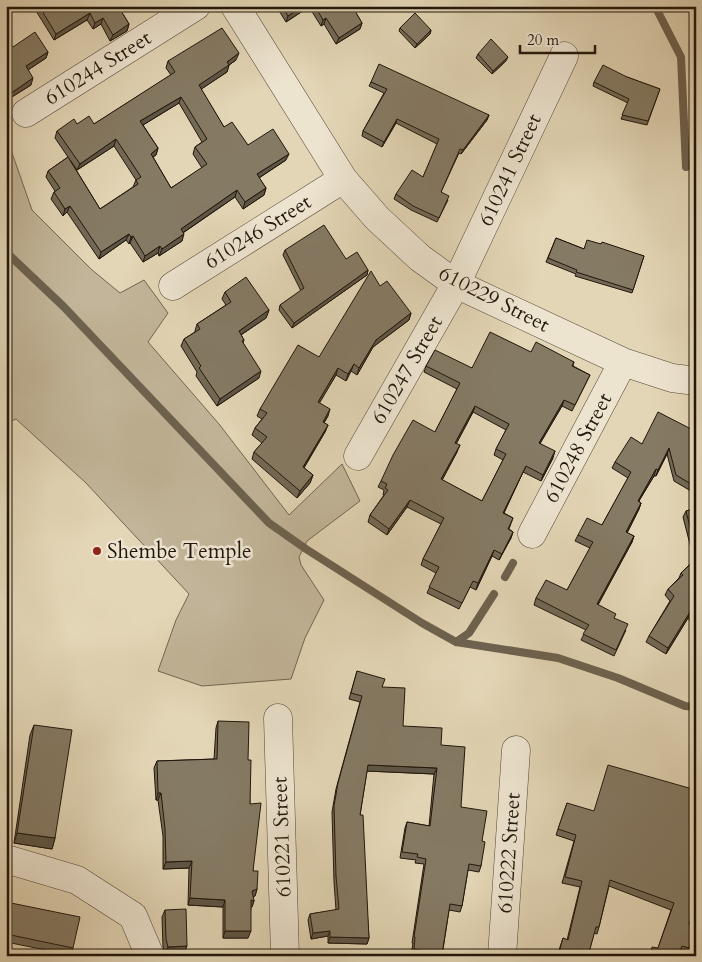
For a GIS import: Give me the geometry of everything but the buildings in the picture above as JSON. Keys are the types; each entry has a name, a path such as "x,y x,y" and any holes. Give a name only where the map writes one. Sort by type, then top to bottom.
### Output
{"street":[{"name":"610244 Street","path":"26,113 196,6"},
{"name":"610229 Street","path":"235,6 344,179 377,218 420,258 456,284 623,362 672,378 696,381"},
{"name":"610241 Street","path":"456,284 564,56"},
{"name":"610246 Street","path":"173,286 344,179"},
{"name":"610247 Street","path":"358,456 456,284"},
{"name":"610248 Street","path":"532,534 623,362"},
{"name":"610221 Street","path":"278,718 285,956"},
{"name":"610222 Street","path":"502,956 516,750"},
{"path":"6,859 77,880 133,916 150,956"}],"shaded area":[{"path":"6,146 11,150 32,210 91,269 120,293 144,280 168,313 148,342 219,424 289,515 342,464 360,501 307,541 299,557 301,565 324,600 305,638 291,679 202,686 158,671 176,620 189,594 86,483 16,419 6,423"}],"waterway":[{"path":"655,6 681,57 686,167"},
{"path":"6,252 63,306 269,523 306,549 422,623 456,642 558,658 618,678 685,706 696,707"},
{"path":"505,577 513,563"},
{"path":"456,642 469,633 494,594"}],"place":[{"name":"Shembe Temple","path":"97,551"}]}
